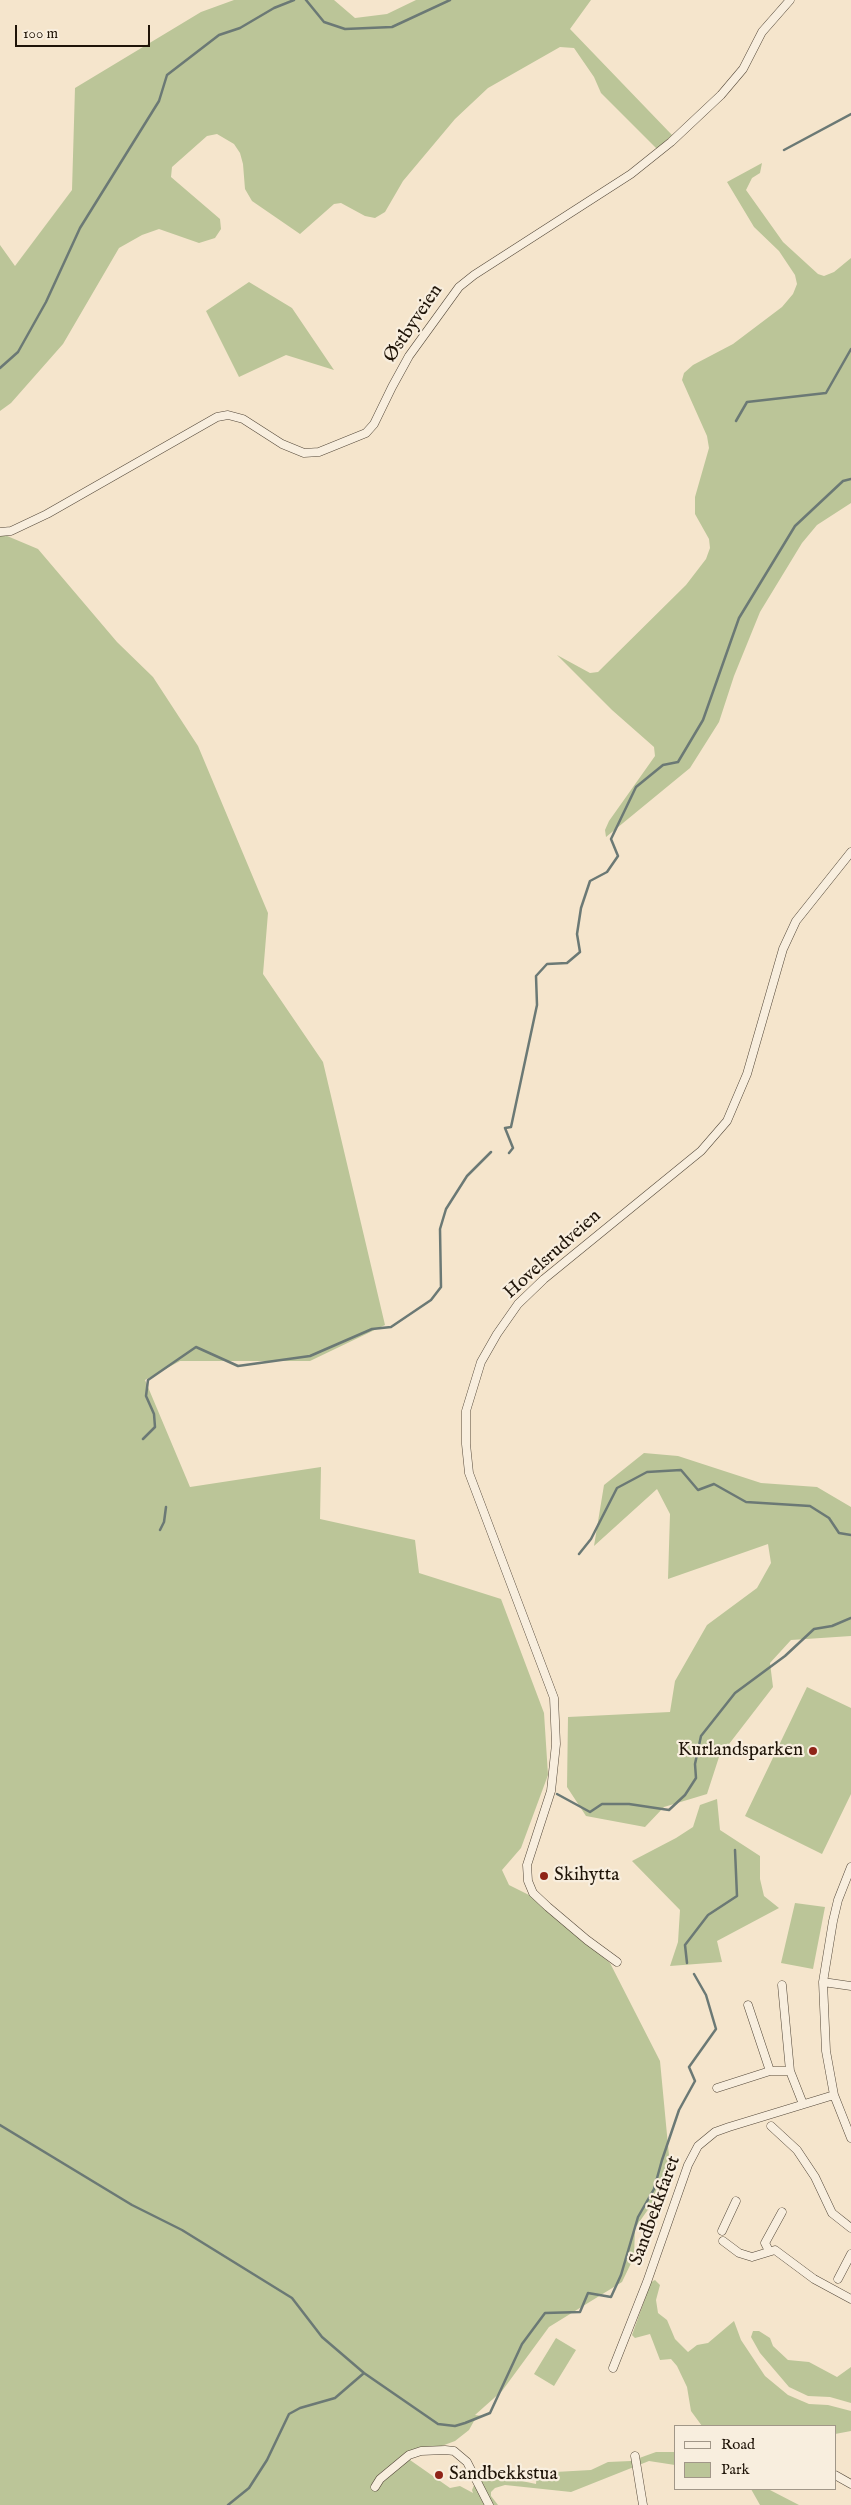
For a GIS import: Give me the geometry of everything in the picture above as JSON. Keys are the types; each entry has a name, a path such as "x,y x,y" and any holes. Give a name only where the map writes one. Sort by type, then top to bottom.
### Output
{"street":[{"name":"Østbyveien","path":"0,532 11,531 26,524 217,416 228,415 243,419 282,444 304,453 319,452 366,433 374,424 409,356 459,287 474,275 630,174 671,142 721,95 743,69 762,32 790,0"},
{"name":"Hovelsrudveien","path":"617,1962 548,1907 533,1893 528,1881 527,1865 551,1791 556,1744 554,1698 469,1473 466,1444 466,1411 481,1362 496,1334 518,1304 544,1279 701,1151 727,1121 758,1038 783,949 796,921 851,852"},
{"path":"851,1867 834,1914 823,1982 826,2051 834,2095 851,2138"},
{"path":"823,1982 851,1986"},
{"path":"782,1985 790,2071 803,2104"},
{"path":"748,2005 770,2071"},
{"path":"718,2088 770,2071 790,2071"},
{"name":"Sandbekkfaret","path":"613,2368 648,2282 688,2165 698,2146 715,2132 834,2095"},
{"path":"771,2126 797,2150 815,2177 832,2213 851,2228"},
{"path":"722,2231 736,2201"},
{"path":"782,2212 766,2243 772,2251 814,2279 851,2299"},
{"path":"723,2241 739,2253 752,2257 772,2251"},
{"path":"838,2279 851,2254"},
{"path":"375,2487 380,2479 409,2455 437,2449 454,2452 467,2462 489,2505"},
{"path":"635,2456 643,2505"},
{"path":"836,2476 851,2484"}],"green space":[{"path":"234,0 334,0 355,18 387,14 416,0 591,0 570,29 672,135 657,149 601,93 594,77 574,48 560,47 488,88 455,119 403,181 385,212 375,218 365,216 341,203 334,204 300,234 252,201 245,189 243,164 240,153 234,144 217,134 207,136 172,167 171,177 220,219 221,229 215,238 199,243 159,229 142,235 119,248 63,344 11,403 0,411 0,245 15,266 72,190 75,88 201,12"},
{"path":"762,163 760,173 752,178 746,190 783,242 818,274 824,276 834,272 851,258 851,503 817,525 802,543 760,612 734,676 719,722 690,768 606,837 605,830 609,821 655,756 654,747 612,710 557,655 590,673 598,672 686,585 706,559 710,548 709,539 695,514 695,497 709,448 707,436 682,380 684,373 693,365 733,344 782,307 793,294 797,284 795,275 779,251 754,227 727,182"},
{"path":"249,282 292,308 334,370 286,355 239,377 206,311"},
{"path":"0,533 38,549 117,642 153,677 198,746 268,913 263,974 323,1062 385,1325 310,1361 180,1361 145,1380 190,1487 321,1467 320,1519 415,1540 419,1573 501,1599 544,1713 548,1775 521,1848 502,1870 509,1885 529,1895 610,1963 660,2061 671,2177 635,2228 634,2257 622,2282 549,2327 502,2391 475,2415 482,2416 474,2421 469,2430 455,2441 412,2457 410,2460 450,2488 460,2486 473,2493 472,2490 480,2472 536,2484 537,2473 591,2470 608,2462 631,2461 656,2452 674,2452 674,2465 649,2461 571,2492 505,2485 495,2488 491,2492 491,2496 498,2505 0,2505"},
{"path":"644,1453 678,1456 761,1483 817,1487 851,1507 851,1636 791,1640 770,1663 773,1687 719,1757 707,1794 664,1807 645,1827 586,1816 567,1787 568,1717 670,1712 675,1681 707,1625 757,1588 771,1563 768,1544 668,1579 670,1514 657,1489 594,1546 604,1485"},
{"name":"Kurlandsparken","path":"807,1687 851,1708 851,1794 822,1854 745,1816"},
{"path":"717,1799 720,1830 760,1856 760,1879 764,1896 779,1908 717,1941 722,1962 670,1966 678,1942 680,1910 632,1861 693,1827 700,1805"},
{"path":"795,1903 825,1907 813,1969 781,1963"},
{"path":"655,2280 660,2285 656,2300 658,2313 667,2320 675,2339 688,2352 697,2345 708,2343 734,2321 741,2340 765,2376 788,2395 809,2404 828,2405 851,2411 851,2431 836,2434 836,2425 701,2425 691,2411 687,2387 677,2366 671,2359 660,2360 650,2334 635,2338 632,2335 651,2282"},
{"path":"753,2331 759,2331 770,2338 773,2346 788,2360 809,2362 837,2377 851,2367 851,2403 830,2397 808,2396 789,2387 760,2353 751,2337"},
{"path":"556,2338 576,2350 554,2386 534,2374"},
{"path":"752,2490 770,2490 799,2505 760,2505"}],"waterway":[{"path":"0,368 18,352 46,302 80,228 159,101 167,75 219,35 240,28 274,8 294,0"},
{"path":"306,0 324,22 345,29 392,27 450,0"},
{"path":"784,150 851,114"},
{"path":"736,421 747,402 826,393 851,349"},
{"path":"509,1153 513,1148 505,1128 511,1127 537,1005 536,976 547,964 567,963 580,952 577,934 581,908 590,881 607,872 618,856 611,839 636,787 663,765 678,762 703,720 739,618 795,526 843,481 851,479"},
{"path":"143,1439 155,1427 154,1414 146,1396 148,1380 196,1347 238,1366 310,1356 372,1329 391,1327 431,1300 441,1287 440,1229 446,1209 467,1176 491,1152"},
{"path":"579,1554 591,1539 617,1488 647,1472 681,1470 698,1490 714,1484 746,1502 810,1506 829,1518 839,1533 851,1535"},
{"path":"160,1530 164,1522 166,1507"},
{"path":"557,1794 590,1812 602,1804 629,1804 669,1810 685,1795 696,1778 695,1764 701,1736 735,1693 785,1656 814,1629 832,1626 851,1618"},
{"path":"687,1963 685,1945 708,1915 737,1896 735,1850"},
{"path":"0,2125 132,2205 182,2230 292,2298 322,2337 364,2373 438,2424 455,2426 490,2413 522,2344 545,2313 580,2312 588,2293 611,2297 621,2275 638,2217 654,2189 679,2110 695,2081 689,2067 716,2029 706,1995 694,1974"},
{"path":"228,2505 249,2488 267,2460 289,2414 300,2408 335,2398 364,2373"}],"place":[{"name":"Kurlandsparken","path":"813,1751"},
{"name":"Skihytta","path":"544,1876"},
{"name":"Sandbekkstua","path":"439,2475"}]}
